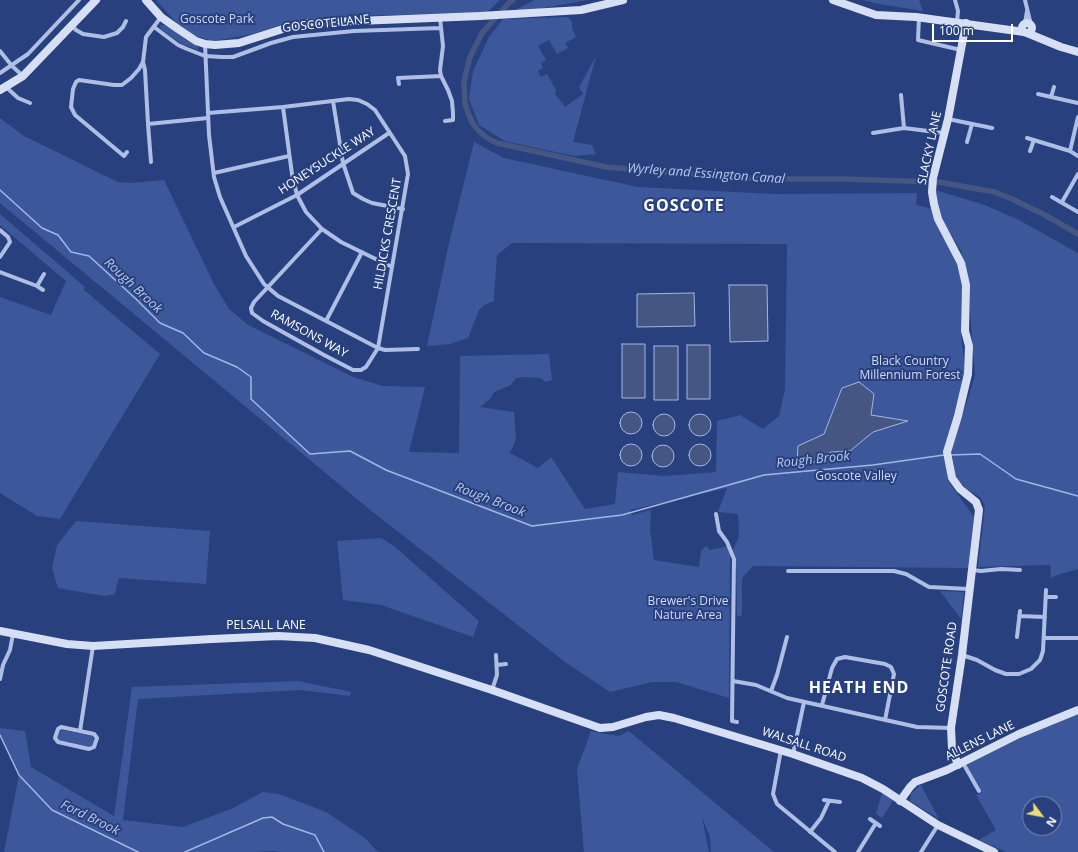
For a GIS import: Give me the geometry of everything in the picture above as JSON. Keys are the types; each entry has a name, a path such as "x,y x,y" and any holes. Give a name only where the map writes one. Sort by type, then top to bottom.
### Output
{"street":[{"path":"0,73 28,54 79,0"},
{"path":"30,102 18,98 3,88 23,76 96,0"},
{"name":"GOSCOTE LANE","path":"146,0 161,17 196,40 205,44 215,45 239,43 289,27 309,23 484,16 581,10 623,0"},
{"path":"833,0 876,15 919,18 1012,30 1027,28 1041,38 1056,45 1078,52"},
{"path":"955,0 961,23"},
{"path":"1025,0 1027,11 1027,28"},
{"path":"1027,11 1030,16 1027,28"},
{"path":"151,162 145,70 143,62 146,37 161,17"},
{"path":"440,18 443,46 440,70 441,76 452,101 453,113 453,120 444,121"},
{"path":"919,18 918,40 961,50"},
{"path":"353,21 354,31"},
{"path":"72,26 84,34 104,38 117,33 126,22"},
{"name":"SLACKY LANE","path":"948,461 947,452 958,416 968,374 969,346 964,330 966,285 961,262 938,219 934,204 933,178 948,119 961,50 961,23"},
{"name":"GOSCOTE LANE","path":"154,27 178,45 205,56 222,58 233,57 271,43 293,37 354,31 440,28"},
{"path":"205,44 208,118 214,173 220,197 246,256 256,274 267,287 278,296 378,348 385,350 418,349"},
{"path":"0,51 12,66 23,76"},
{"path":"127,152 124,156 75,115 71,107 73,89 76,82 79,80 122,85 131,78 143,62"},
{"path":"399,84 398,78 441,76"},
{"path":"1051,97 1054,87"},
{"path":"1038,94 1078,103"},
{"path":"901,95 904,128"},
{"name":"HILDICKS CRESCENT","path":"208,112 283,107 349,99 368,104 375,110 388,133 405,156 408,174 378,348"},
{"path":"334,101 343,164 353,193 372,202 402,209"},
{"path":"283,107 292,174 297,195 306,212 322,229 341,242 392,267"},
{"path":"1070,151 1078,117"},
{"path":"148,124 208,118"},
{"path":"948,119 992,128"},
{"path":"967,142 972,124"},
{"path":"873,133 904,128 944,133"},
{"name":"HONEYSUCKLE WAY","path":"234,227 297,195 388,133"},
{"path":"1027,138 1070,151 1078,156"},
{"path":"1030,152 1034,140"},
{"path":"214,173 289,156"},
{"path":"1062,202 1078,174"},
{"path":"1052,197 1078,212"},
{"path":"267,287 322,229"},
{"path":"0,230 8,237 10,242 0,257"},
{"path":"326,321 362,252"},
{"path":"0,272 37,286 43,290"},
{"path":"37,286 44,274"},
{"name":"RAMSONS WAY","path":"267,287 254,302 252,313 263,321 304,344 353,370 361,370 366,367 378,348"},
{"name":"GOSCOTE ROAD","path":"948,461 952,478 960,489 976,502 979,510 962,655 951,728 952,748 961,764"},
{"path":"716,514 719,531 727,542 734,558 732,722 737,722"},
{"path":"972,570 1020,570"},
{"path":"788,571 894,571 906,574 929,587 969,589"},
{"path":"962,655 977,660 1006,674 1018,674 1031,669 1040,660 1044,651 1046,590"},
{"path":"1046,597 1056,597"},
{"path":"1017,637 1020,610"},
{"path":"1019,616 1045,617"},
{"name":"PELSALL LANE","path":"0,632 67,644 93,646 278,636 315,638 369,650 492,690 591,726"},
{"path":"0,679 3,665 10,650 13,634"},
{"path":"771,691 786,636"},
{"path":"1045,638 1078,638"},
{"path":"80,731 93,646"},
{"path":"492,690 497,675 496,655"},
{"path":"822,705 832,668 838,660 845,657 885,664 891,667 894,674 886,720"},
{"path":"774,658 780,659"},
{"path":"497,665 506,664"},
{"path":"733,681 756,684 787,698 917,727 951,728"},
{"path":"793,754 804,702"},
{"name":"ALLENS LANE","path":"900,801 915,782 961,764 1020,734 1078,710"},
{"name":"WALSALL ROAD","path":"591,726 600,728 613,727 640,718 659,716 674,718 781,750 862,778 883,789 938,825 984,850 994,852"},
{"path":"60,728 80,731 97,738 93,748 89,749 58,742 56,738 58,729 60,728"},
{"path":"781,750 773,794 777,804 835,852"},
{"path":"961,764 979,791"},
{"path":"810,832 821,818 827,800 840,802"},
{"path":"858,852 878,824 870,819"},
{"path":"920,852 938,825"}],"green space":[{"name":"Goscote Park","path":"156,0 500,0 486,13 350,16 296,20 252,34 214,41 195,36 182,29"},
{"path":"534,0 588,0 509,14"},
{"path":"862,0 919,0 923,11 879,4"},
{"path":"568,17 572,22 572,28 576,37 565,43 568,48 557,54 549,40 538,46 546,60 541,63 543,68 538,71 541,77 547,74 556,90 555,94 565,107 583,94 579,87 596,56 573,142 592,145 596,154 574,156 505,141 479,125 469,99 473,71 489,37 503,19"},
{"path":"160,25 166,25 186,40 198,46 198,50 180,43 161,29"},
{"path":"0,118 24,136 118,182 132,183 164,180 214,284 229,309 248,325 353,377 383,386 425,387 409,452 459,453 460,356 549,354 552,380 546,382 540,378 516,378 511,385 494,392 491,398 480,407 514,412 516,439 510,453 538,468 551,457 585,509 615,504 618,472 664,476 716,472 717,421 740,415 763,429 779,416 785,389 787,244 512,243 497,255 494,301 486,304 479,310 468,338 450,344 427,346 449,243 474,142 504,158 638,187 774,194 917,193 916,205 933,209 941,234 955,256 962,283 961,331 965,373 944,450 948,481 974,517 968,568 753,566 742,578 742,615 737,617 736,558 733,550 739,537 738,514 718,512 727,488 630,510 632,515 651,510 650,529 654,560 699,567 701,551 706,546 710,550 728,546 730,555 729,698 676,682 652,682 610,692 565,662 369,509 0,203"},
{"path":"935,190 985,205 1019,220 1078,253 1078,569 1051,578 1050,565 978,567 985,506 980,497 966,489 955,476 952,449 975,376 968,284 961,251 940,217"},
{"path":"0,214 85,287 84,290 160,354 60,519 37,516 0,493 0,297 51,315 66,281 0,225"},
{"path":"76,521 210,531 206,584 119,578 115,594 104,596 58,588 52,568 57,545"},
{"path":"381,538 394,546 479,621 473,637 381,605 343,600 337,541"},
{"path":"940,591 964,592 961,619"},
{"path":"298,681 351,692 350,696 300,690 138,699 123,820 183,827 231,809 263,792 279,794 326,812 366,839 378,852 4,852 19,775 0,734 0,728 25,731 31,767 114,816 132,687"},
{"path":"1078,710 1078,852 1006,852 979,840 996,830 976,795 982,793 966,764"},
{"path":"62,730 92,736 94,740 93,745 90,747 59,740 57,738"},
{"path":"591,731 619,736 629,731 774,852 711,852 710,837 702,817 709,852 584,852 577,769"},
{"path":"920,785 939,819 910,801 911,794"},
{"path":"882,793 893,801 882,818 876,814"}],"water":[{"path":"729,285 767,285 768,341 730,342"},
{"path":"694,293 695,326 637,327 637,294"},
{"path":"622,344 645,344 645,398 622,398"},
{"path":"687,345 710,345 710,399 687,399"},
{"path":"654,346 678,346 678,400 654,400"},
{"path":"859,382 874,394 871,415 908,421 873,432 850,451 831,452 811,464 797,464 798,446 824,434 842,388"},
{"path":"631,412 635,413 641,419 641,427 635,433 631,434 627,433 621,427 620,423 621,419 627,413"},
{"path":"664,414 668,415 674,421 674,429 668,435 664,436 660,435 654,429 653,425 654,421 660,415"},
{"path":"700,414 704,415 710,421 710,429 704,435 700,436 696,435 690,429 689,425 690,421 696,415"},
{"path":"631,444 635,445 641,451 641,459 635,465 631,466 627,465 621,459 620,455 621,451 627,445"},
{"path":"700,444 704,445 710,451 710,459 704,465 700,466 696,465 690,459 689,455 690,451 696,445"},
{"path":"663,445 667,446 673,452 673,460 667,466 663,467 659,466 653,460 652,456 653,452 659,446"}],"waterway":[{"name":"Wyrley and Essington Canal","path":"513,0 482,33 470,57 464,81 465,103 473,124 487,138 497,143 606,167 650,171 766,179 841,179 938,182 995,192 1043,214 1078,234"},
{"name":"Rough Brook","path":"0,190 42,228 58,235 71,252 89,256 160,323 183,333 204,353 237,367 251,377 251,399 310,454 350,451 386,470 532,526 622,515 764,475 873,465 944,455"},
{"name":"Rough Brook","path":"950,455 980,454 1016,479 1078,496"},
{"name":"Ford Brook","path":"0,735 19,775 52,810 138,852"},
{"name":"Ford Brook","path":"185,852 263,818 272,817 283,824 315,835 324,852"}],"district":[{"name":"GOSCOTE","path":"684,206"},
{"name":"HEATH END","path":"859,688"}],"park label":[{"name":"Black Country Millennium Forest","path":"910,369"},
{"name":"Goscote Valley","path":"856,477"},
{"name":"Brewer's Drive Nature Area","path":"688,609"}]}
